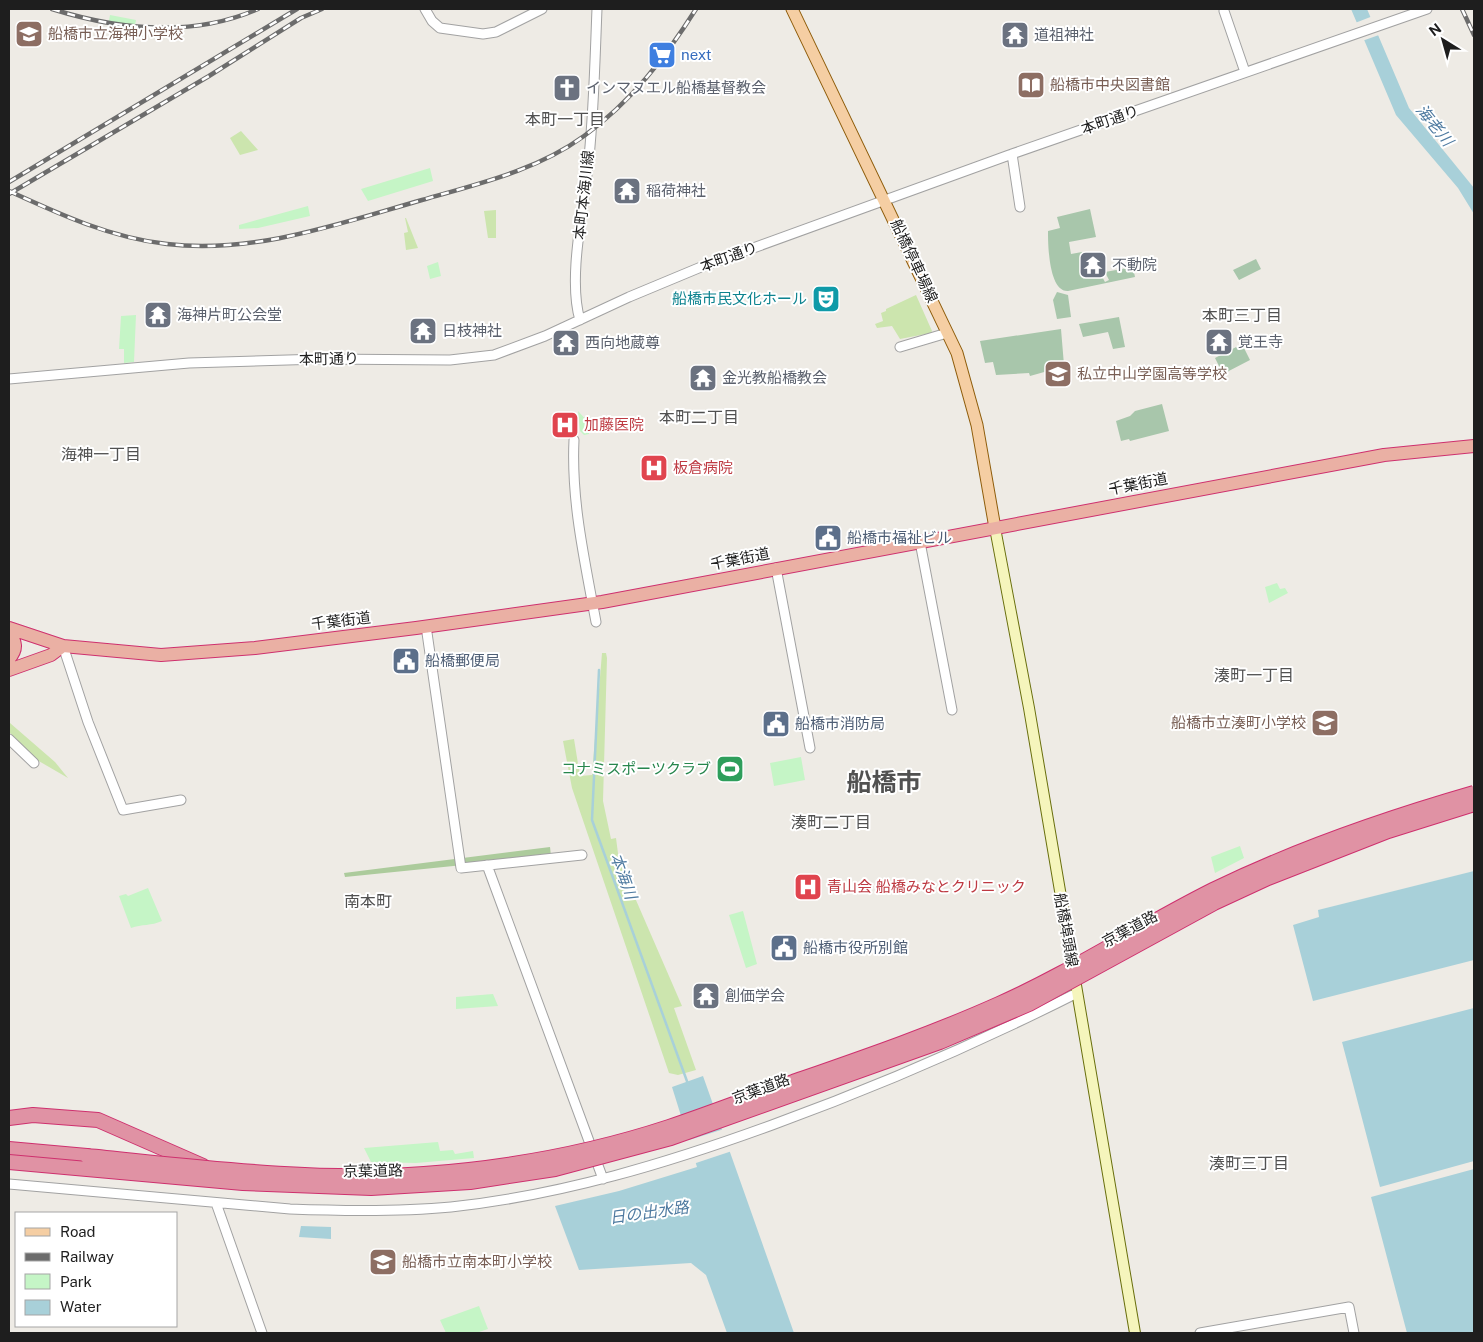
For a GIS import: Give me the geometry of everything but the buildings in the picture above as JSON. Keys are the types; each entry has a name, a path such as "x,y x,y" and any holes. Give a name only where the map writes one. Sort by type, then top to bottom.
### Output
{"highway":[{"name":"千葉街道","path":"9,630 63,646 162,656 255,648 593,604 776,568 1384,455 1474,446"},
{"path":"9,630 16,645 14,654 9,660"},
{"path":"9,660 40,650 63,646"},
{"path":"9,670 51,655 63,646"},
{"name":"京葉道路","path":"9,1149 205,1168 310,1174 421,1174 476,1170 559,1156 667,1127 846,1064 999,1004 1209,892 1264,866 1384,820 1474,793"},
{"name":"京葉道路","path":"9,1162 243,1183 336,1188 460,1183 555,1169 671,1138 940,1042 1029,1004 1188,916 1268,878 1388,831 1474,804"},
{"path":"9,1118 33,1115 98,1120 205,1168"}],"main road":[{"name":"船橋停車場線","path":"792,9 885,200 962,367 971,400 995,528"},
{"name":"船橋埠頭線","path":"995,528 1030,708 1135,1333"}],"street":[{"path":"425,9 432,21 440,28 483,34 496,32 542,9"},
{"name":"本町本海川線","path":"580,320 576,307 576,290 580,224 589,157 597,9"},
{"name":"本町通り","path":"9,379 189,363 321,359 472,359 512,349 658,284 1012,154 1427,9"},
{"path":"1224,11 1245,72"},
{"path":"1012,154 1020,207"},
{"path":"900,347 947,333"},
{"path":"574,440 572,472 577,517 596,622"},
{"path":"920,542 952,710"},
{"path":"776,568 810,748"},
{"path":"426,626 461,868 582,855"},
{"path":"63,646 88,722 123,810 181,800"},
{"path":"9,739 34,763"},
{"path":"487,865 603,1179"},
{"path":"9,1184 316,1210 415,1210 513,1198 603,1179 689,1155 729,1141 862,1092 1006,1028 1077,993"},
{"path":"216,1203 262,1333"},
{"path":"1200,1333 1349,1307 1354,1333"}],"green space":[{"path":"110,15 136,20 134,31 108,26"},
{"path":"241,131 258,150 240,155 230,138"},
{"path":"430,168 433,181 368,201 361,189"},
{"path":"308,206 310,216 258,228 239,229 239,225"},
{"path":"1090,209 1096,237 1069,242 1071,254 1082,252 1085,275 1100,273 1105,282 1109,280 1105,272 1133,267 1135,277 1068,291 1062,289 1057,284 1053,276 1048,247 1048,231 1060,228 1057,217"},
{"path":"496,210 496,238 488,238 484,211"},
{"path":"405,218 418,248 406,250 404,233 408,232"},
{"path":"1256,259 1261,269 1239,280 1233,270"},
{"path":"438,262 441,276 430,279 427,266"},
{"path":"1057,292 1068,295 1071,317 1057,319 1053,300"},
{"path":"916,295 932,331 931,333 900,339 892,326 877,328 875,324 883,321 881,313"},
{"path":"136,315 134,362 124,363 124,349 119,349 121,316"},
{"path":"1119,317 1125,347 1113,349 1108,332 1083,337 1079,324"},
{"path":"1061,329 1064,365 1062,367 1030,376 1029,373 996,375 993,362 985,363 980,341"},
{"path":"1242,344 1250,360 1223,374 1215,358"},
{"path":"1162,404 1169,431 1130,441 1129,439 1121,441 1116,421 1130,416 1135,411"},
{"path":"578,411 590,424 592,430 589,431 589,434 584,435 580,431"},
{"path":"1277,583 1280,589 1285,588 1288,593 1269,603 1265,587"},
{"path":"602,653 606,653 607,658 603,801 611,839 616,838 619,861 682,1006 674,1008 696,1070 678,1075 669,1073 572,788 563,741 574,739 580,776 592,775"},
{"path":"10,723 55,762 68,778 37,760 9,732"},
{"path":"801,757 805,780 774,786 770,763"},
{"path":"1240,846 1244,858 1215,873 1211,857"},
{"path":"550,847 551,856 345,877 344,873"},
{"path":"148,888 162,921 131,928 119,896 126,894 128,896"},
{"path":"743,911 757,964 746,968 729,915"},
{"path":"493,994 498,1006 456,1009 456,997"},
{"path":"438,1142 440,1151 453,1150 455,1154 473,1151 474,1158 416,1163 371,1162 364,1148"},
{"path":"479,1306 488,1329 476,1333 446,1333 440,1320"}],"water":[{"path":"1351,9 1367,9 1409,108 1474,188 1474,214 1458,188 1396,115"},
{"path":"1474,871 1474,960 1313,1001 1293,925 1319,917 1318,910"},
{"path":"1474,1008 1474,1161 1380,1187 1342,1042"},
{"name":"日の出水路","path":"703,1076 794,1333 727,1333 706,1275 691,1263 579,1270 555,1206 619,1191 697,1167 672,1087"},
{"path":"1474,1169 1474,1333 1407,1333 1371,1197"},
{"path":"301,1226 331,1227 331,1239 299,1237"}],"pier":[{"path":"1373,16 1379,35 1362,41 1355,23"},
{"path":"724,1129 732,1151 693,1164 686,1141"}],"waterway":[{"name":"本海川","path":"599,670 592,820 688,1084"}],"railway":[{"path":"52,9 103,22 155,28 207,24 233,18 258,9"},
{"path":"9,182 297,9"},
{"path":"9,194 209,76 301,18 322,9"},
{"path":"9,191 106,231 167,244 232,245 264,241 328,227 506,175 546,159 566,148 601,123 632,94 672,45 696,9"},
{"path":"1462,9 1474,35"}],"place":[{"name":"船橋市立海神小学校","path":"29,34"},
{"name":"道祖神社","path":"1015,35"},
{"name":"next","path":"662,55"},
{"name":"船橋市中央図書館","path":"1031,85"},
{"name":"インマヌエル船橋基督教会","path":"567,88"},
{"name":"稲荷神社","path":"627,191"},
{"name":"不動院","path":"1093,265"},
{"name":"船橋市民文化ホール","path":"826,299"},
{"name":"海神片町公会堂","path":"158,315"},
{"name":"日枝神社","path":"423,331"},
{"name":"覚王寺","path":"1219,342"},
{"name":"西向地蔵尊","path":"566,343"},
{"name":"私立中山学園高等学校","path":"1058,374"},
{"name":"金光教船橋教会","path":"703,378"},
{"name":"加藤医院","path":"565,425"},
{"name":"板倉病院","path":"654,468"},
{"name":"船橋市福祉ビル","path":"828,538"},
{"name":"船橋郵便局","path":"406,661"},
{"name":"船橋市立湊町小学校","path":"1325,723"},
{"name":"船橋市消防局","path":"776,724"},
{"name":"コナミスポーツクラブ","path":"730,769"},
{"name":"青山会 船橋みなとクリニック","path":"808,887"},
{"name":"船橋市役所別館","path":"784,948"},
{"name":"創価学会","path":"706,996"},
{"name":"船橋市立南本町小学校","path":"383,1262"}],"district":[{"name":"本町一丁目","path":"565,119"},
{"name":"本町三丁目","path":"1242,315"},
{"name":"本町二丁目","path":"699,417"},
{"name":"海神一丁目","path":"101,454"},
{"name":"湊町一丁目","path":"1254,675"},
{"name":"船橋市","path":"884,782"},
{"name":"湊町二丁目","path":"831,822"},
{"name":"南本町","path":"368,901"},
{"name":"湊町三丁目","path":"1249,1163"}],"water label":[{"name":"海老川","path":"1435,125"}]}
